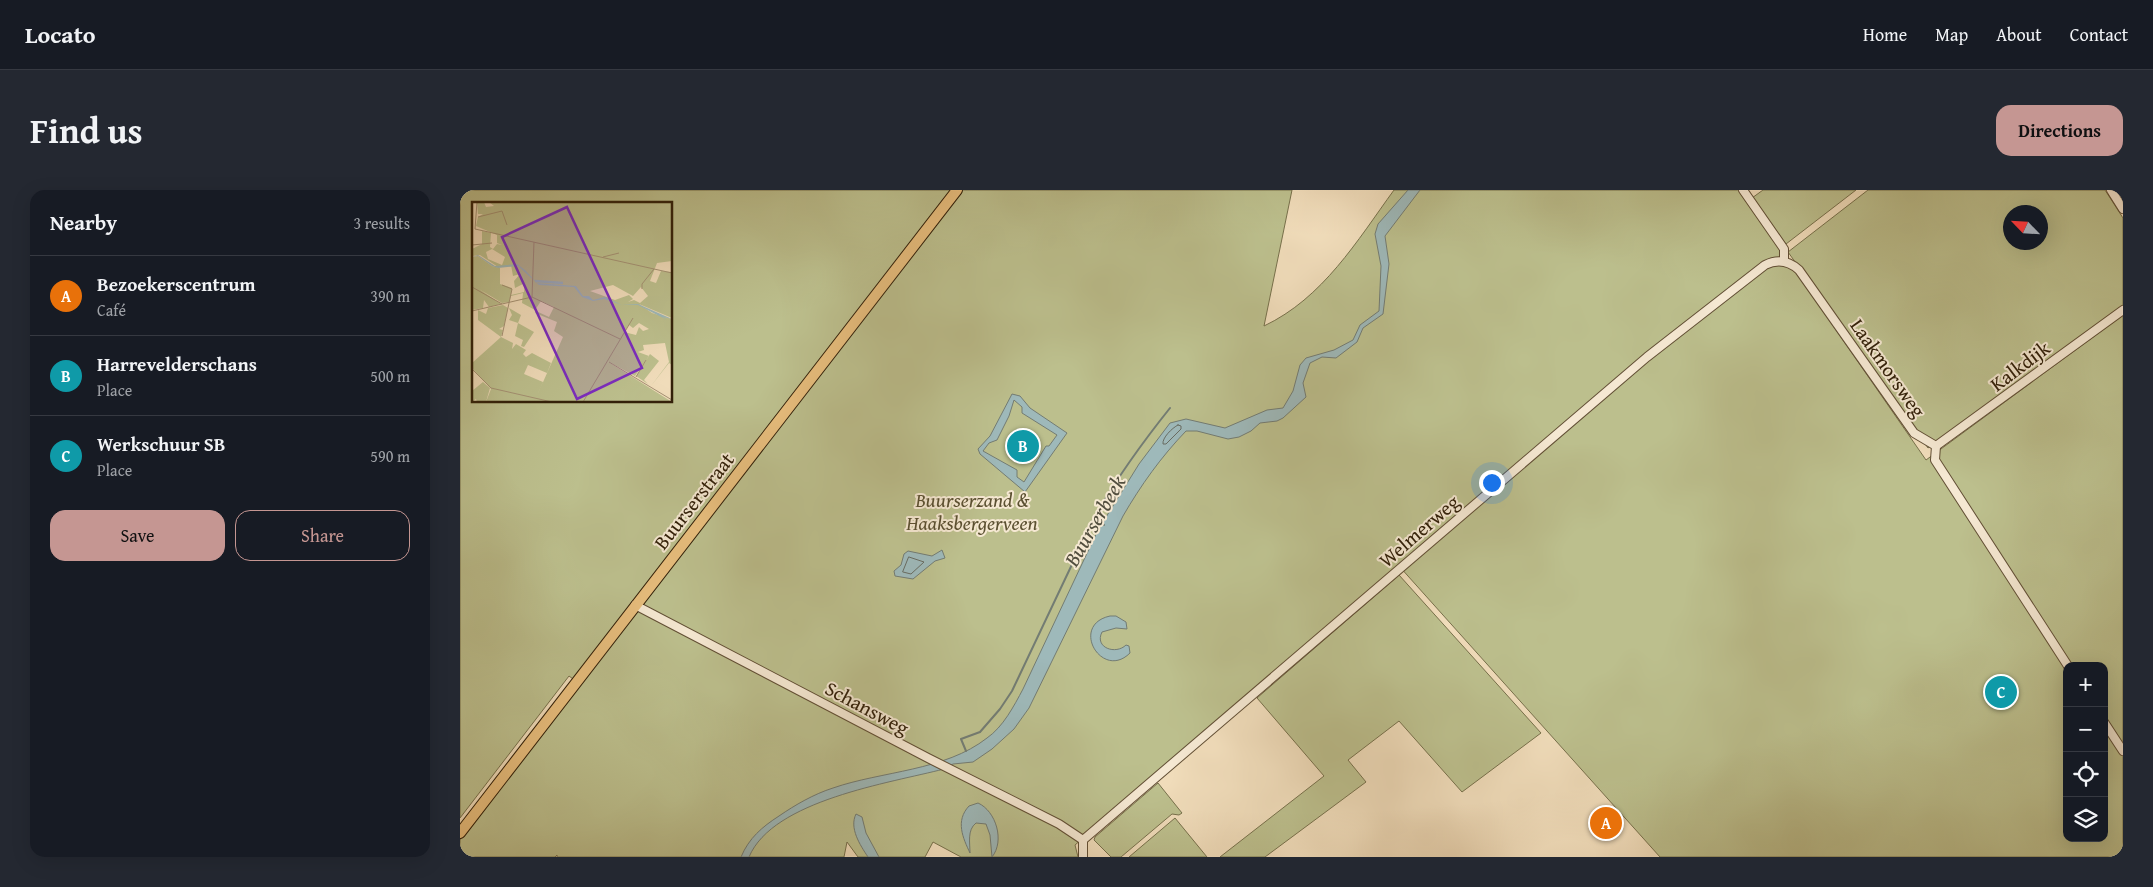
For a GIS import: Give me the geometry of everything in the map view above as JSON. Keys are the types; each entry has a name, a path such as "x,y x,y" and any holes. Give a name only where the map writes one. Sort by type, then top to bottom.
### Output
{"main road":[{"name":"Buurserstraat","path":"460,833 956,190"}],"street":[{"path":"1743,190 1784,249 1784,262"},
{"path":"2111,190 2123,209"},
{"name":"Welmerweg","path":"1083,840 1647,358 1764,265 1771,262 1784,262"},
{"name":"Laakmorsweg","path":"1784,262 1799,270 1914,433 1936,446"},
{"name":"Kalkdijk","path":"1936,446 2123,310"},
{"path":"1936,446 1935,460 2065,662"},
{"name":"Schansweg","path":"635,605 932,761 1059,824 1083,840"},
{"path":"2108,728 2123,751"},
{"path":"1083,840 1083,857"}],"green space":[{"name":"Buurserzand & Haaksbergerveen","path":"460,190 1292,190 1264,326 1304,300 1321,284 1352,248 1394,190 1739,190 1926,460 2123,315 2123,857 1660,857 1399,566 1075,845 1078,857 961,857 933,842 925,857 858,857 847,842 844,857 557,857 557,855 555,857 460,857 460,840 580,684 569,676 460,818"},
{"path":"1763,190 1856,190 1786,244 1752,198"},
{"path":"1868,190 2105,190 2123,218 2123,305 1928,448 1788,252"},
{"path":"1399,575 1541,733 1462,792 1399,721 1348,760 1366,782 1265,857 1220,857 1324,776 1257,698"},
{"path":"1158,783 1182,813 1179,815 1172,814 1121,857 1111,857 1094,840 1095,837"},
{"path":"1175,818 1207,857 1129,857"}],"water":[{"path":"1408,190 1420,190 1385,236 1389,264 1383,314 1363,328 1357,342 1336,358 1322,357 1310,363 1303,383 1306,397 1283,418 1277,421 1260,423 1251,431 1239,437 1228,439 1197,431 1186,431 1168,451 1137,493 1123,516 1029,708 1014,729 992,749 973,762 953,764 944,769 865,788 807,808 782,821 762,837 749,857 741,857 748,844 762,829 798,804 826,790 852,782 933,764 952,757 970,749 998,728 1008,716 1023,689 1098,530 1139,464 1170,423 1186,419 1225,428 1267,410 1283,408 1293,391 1300,365 1306,358 1334,350 1353,340 1360,325 1379,311 1381,266 1375,234 1378,224"},
{"path":"1012,394 1020,396 1030,408 1067,433 1025,492 980,454 978,449 990,436","holes":["1014,400 1022,407 1022,413 1057,435 1049,446 1046,446 1024,482 1017,477 1017,470 983,451 989,443 997,440 1009,416"]},
{"path":"942,550 945,558 935,561 913,579 895,576 894,571 901,565 904,554 908,551 932,556"},
{"path":"1110,616 1116,616 1126,622 1127,629 1116,628 1102,632 1100,638 1103,646 1112,650 1126,645 1129,646 1130,653 1119,660 1109,660 1101,656 1094,648 1091,639 1092,630 1098,621"},
{"path":"978,803 990,813 997,827 998,843 992,857 990,835 986,824 976,823 971,829 970,853 963,835 962,818 969,806"},
{"path":"856,814 862,817 866,833 879,857 868,857 859,842 854,825"}],"waterway":[{"name":"Buurserbeek","path":"1104,525 1094,518 1111,489 1149,434 1170,408"},
{"name":"Buurserbeek","path":"966,751 961,739 980,732 1000,709 1012,691 1094,518"}],"place":[{"name":"Harrevelderschans","path":"1023,446"},
{"name":"Werkschuur SB","path":"2001,692"},
{"name":"Bezoekerscentrum","path":"1606,823"}]}
